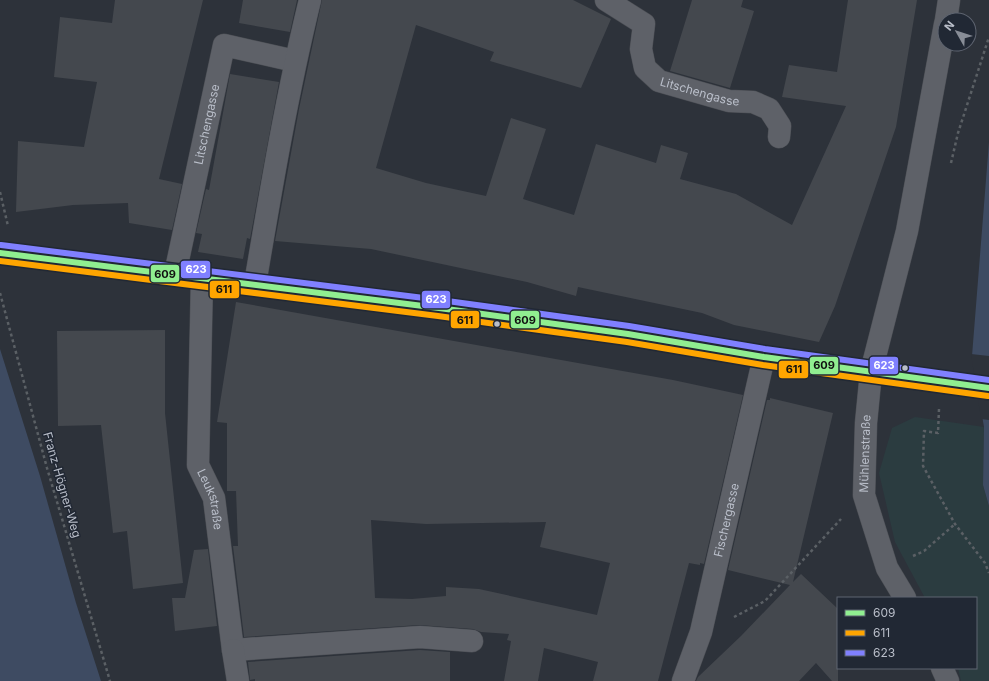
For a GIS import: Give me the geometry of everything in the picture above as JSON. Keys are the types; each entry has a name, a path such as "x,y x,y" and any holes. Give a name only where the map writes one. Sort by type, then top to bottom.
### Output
{"street":[{"path":"255,284 278,145 295,61 310,0"},
{"name":"Litschengasse","path":"606,0 644,24 641,49 645,68 659,81 729,101 753,102 764,107 769,110 780,126 779,138"},
{"path":"947,12 949,0"},
{"name":"Litschengasse","path":"175,274 224,45 295,61"},
{"name":"Mühlenstraße","path":"904,597 887,568 864,494 866,423 871,372 907,231 940,52"},
{"path":"4,254 255,284 628,334 764,357 981,386"},
{"name":"Leukstraße","path":"202,278 198,465 214,498 238,681"},
{"name":"Fischergasse","path":"683,681 701,632 764,357"},
{"path":"233,650 420,637 472,641"},
{"path":"942,669 948,681"}],"path":[{"path":"949,168 958,133 989,37"},
{"name":"Franz-Högner-Weg","path":"0,293 47,468 110,681"},
{"path":"938,434 924,431 923,466 955,524 985,563 989,573"},
{"path":"701,632 765,601 864,494"},
{"path":"887,568 924,551 955,524"}],"shaded area":[{"path":"915,417 984,427 983,485 989,506 989,681 961,681 958,669 977,669 977,597 924,597 895,542 879,473 892,428"}],"water":[{"path":"989,142 989,506 983,485 984,427 972,356"},
{"path":"0,349 40,476 76,603 101,681 0,681"}],"pier":[{"path":"971,354 989,356 989,420 981,419"}],"building":[{"path":"115,0 203,0 159,179 182,184 172,230 129,223 128,203 73,205 16,212 18,141 84,147 97,82 54,77 60,17 112,23"},
{"path":"243,0 297,0 290,32 239,23"},
{"path":"322,0 573,0 611,19 581,88 490,61 494,52 416,25 376,168 426,183 486,196 511,118 546,129 523,199 574,215 596,144 656,163 661,145 688,153 680,179 736,194 792,225 846,106 782,97 789,65 837,72 848,0 917,0 896,127 835,306 819,342 734,325 702,313 578,287 576,296 527,282 371,249 275,241 299,109"},
{"path":"692,0 743,0 741,7 754,11 730,88 670,71"},
{"path":"230,74 279,82 250,239 247,238 243,259 198,252 202,234 196,233 206,189 209,190"},
{"path":"236,302 673,380 743,395 704,564 700,563 700,565 689,563 658,681 593,681 598,662 544,648 538,681 504,681 511,641 507,640 509,634 481,632 473,629 419,625 244,637 233,546 238,546 236,491 227,491 227,423 217,422","holes":["371,520 426,524 546,522 540,547 610,563 597,615 479,589 446,587 446,596 412,599 375,598"]},
{"path":"165,330 165,413 183,583 133,589 127,531 113,533 101,425 58,426 57,331"},
{"path":"770,398 833,413 793,582 801,574 837,608 838,681 832,681 816,663 799,681 696,681 698,677 741,636 790,585 728,570 767,400 770,400"},
{"path":"208,549 217,626 175,631 172,598 185,598 194,550"},
{"path":"420,650 450,652 450,681 250,680 248,662"}],"transit line":[{"name":"623","path":"1,245 440,300 629,326 765,349 989,380"},
{"name":"609","path":"0,253 439,308 628,334 764,357 989,388"},
{"name":"611","path":"0,261 438,316 627,342 763,365 988,396"}]}
